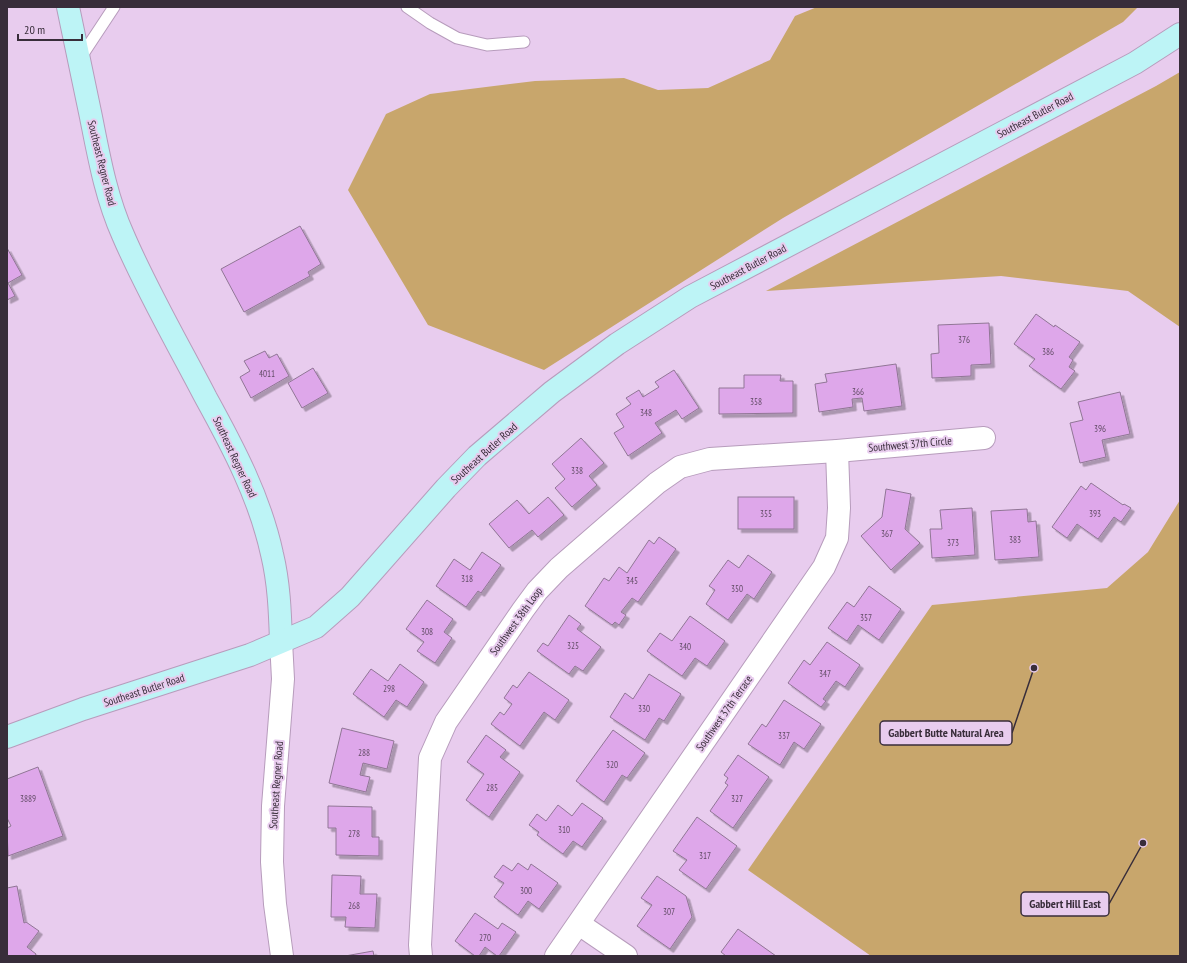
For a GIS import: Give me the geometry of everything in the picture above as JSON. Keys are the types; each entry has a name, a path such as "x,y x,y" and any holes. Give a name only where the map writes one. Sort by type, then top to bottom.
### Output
{"main road":[{"name":"Southeast Regner Road","path":"68,7 100,165 109,196 122,233 150,292 244,470 264,525 272,553 278,585 281,641"},
{"name":"Southeast Butler Road","path":"7,737 83,710 250,655 316,627 350,597 446,488 477,456 552,392 617,344 690,297 1135,63 1180,34"}],"street":[{"name":"Southwest 37th Circle","path":"837,451 984,438"},
{"name":"Southwest 37th Terrace","path":"556,956 824,567 837,538 839,508 837,451"},
{"name":"Southwest 38th Loop","path":"421,956 420,945 430,758 446,722 536,591 559,568 657,483 680,467 710,459 837,451"},
{"name":"Southeast Regner Road","path":"281,641 283,680 273,806 272,862 275,904 282,956"},
{"path":"578,924 626,956"}],"lane":[{"path":"79,60 114,7"},
{"path":"407,7 430,23 457,38 486,45 524,42"}],"shaded area":[{"path":"817,7 1138,7 1123,22 783,218 544,370 428,325 348,190 386,114 430,94 535,81 624,78 658,90 708,88 770,60 795,16"},
{"path":"1180,72 1180,327 1128,291 1001,276 766,291 1156,86"},
{"path":"1180,500 1180,956 871,956 748,870 932,605 1107,588 1148,552"}],"building":[{"path":"300,226 321,264 308,272 310,276 244,312 221,269"},
{"path":"7,248 22,275 8,283 15,296 7,300"},
{"path":"1036,314 1054,327 1055,325 1080,342 1069,357 1073,360 1069,367 1075,371 1061,389 1029,366 1035,359 1014,344"},
{"path":"989,323 991,364 971,365 971,376 932,378 931,354 939,353 938,325"},
{"path":"265,351 269,358 277,354 289,376 251,398 240,377 250,371 244,361"},
{"path":"896,364 902,406 864,411 862,398 852,399 853,407 819,412 815,384 827,382 825,374"},
{"path":"313,368 328,393 302,408 288,383"},
{"path":"674,370 699,408 682,419 676,410 655,423 662,433 628,456 614,433 624,427 616,414 631,404 626,398 639,390 643,397 659,387 655,382"},
{"path":"744,375 781,375 780,381 793,381 793,413 719,414 719,388 744,388"},
{"path":"1120,392 1130,434 1102,440 1106,457 1080,463 1070,423 1083,420 1078,402"},
{"path":"581,438 604,463 589,476 597,485 572,507 555,488 565,479 552,464"},
{"path":"1091,483 1123,505 1124,504 1131,508 1121,522 1114,517 1098,539 1077,524 1067,538 1052,527 1081,486 1086,490"},
{"path":"886,489 911,494 905,529 920,543 891,570 861,536 882,517"},
{"path":"548,497 564,515 538,537 532,530 509,548 489,524 517,500 529,514"},
{"path":"738,497 794,497 794,529 738,529"},
{"path":"972,508 975,555 932,558 930,529 942,529 940,510"},
{"path":"1027,509 1028,522 1036,521 1039,557 995,560 991,511"},
{"path":"659,537 676,549 638,602 632,598 621,612 626,615 619,625 615,622 612,625 585,606 604,578 609,581 619,567 627,573 649,540 654,544"},
{"path":"482,552 501,565 481,593 478,591 466,607 436,586 454,559 470,570"},
{"path":"748,555 772,572 754,599 747,594 728,620 706,604 715,590 709,586 728,560 739,568"},
{"path":"869,586 901,609 879,640 858,625 847,641 828,628 847,602 854,607"},
{"path":"427,600 453,619 444,632 452,638 435,663 417,651 424,642 406,629"},
{"path":"569,615 581,624 577,629 601,647 583,671 575,666 569,674 537,651 543,643 548,646"},
{"path":"690,616 725,641 707,666 695,658 682,676 647,651 660,633 672,641"},
{"path":"827,642 860,665 845,687 836,681 823,699 826,701 821,707 788,683 804,660 810,665"},
{"path":"400,664 424,682 407,707 396,700 384,717 353,694 371,669 388,681"},
{"path":"529,672 569,700 555,720 544,712 520,746 491,724 500,712 504,715 512,704 504,698 513,685 517,688"},
{"path":"649,674 681,694 664,721 659,718 645,740 610,717 625,693 633,699"},
{"path":"784,700 821,724 804,749 794,742 780,765 748,744 762,724 766,727"},
{"path":"342,728 394,741 387,769 363,763 360,775 370,777 366,792 329,783"},
{"path":"613,730 645,753 627,778 622,775 604,802 576,781"},
{"path":"486,735 506,750 500,757 520,772 489,817 466,800 484,774 467,762"},
{"path":"738,755 769,777 733,828 710,811 728,785 725,783 728,778 724,775"},
{"path":"38,767 63,836 8,856 7,828 11,826 7,818 7,779"},
{"path":"582,803 603,818 582,847 573,841 563,854 537,835 539,832 529,825 537,814 546,821 558,805 572,816"},
{"path":"328,806 372,807 372,837 379,837 379,856 336,855 336,828 328,828"},
{"path":"697,817 737,846 706,889 679,870 687,860 673,851"},
{"path":"518,863 528,870 531,864 558,883 539,909 528,901 518,915 494,897 504,883 494,877 503,865 512,871"},
{"path":"332,875 361,876 360,894 377,894 375,928 345,927 346,917 331,917"},
{"path":"657,876 686,896 692,917 670,949 637,926 652,905 641,898"},
{"path":"17,886 24,923 26,922 39,931 27,947 36,954 35,956 7,956 7,888"},
{"path":"475,913 498,929 502,923 516,932 499,956 485,947 479,956 475,956 455,941"},
{"path":"738,929 776,956 726,956 721,952"},
{"path":"373,951 374,956 345,956"}],"place":[{"name":"Gabbert Butte Natural Area","path":"1034,668"},
{"name":"Gabbert Hill East","path":"1143,843"}]}
